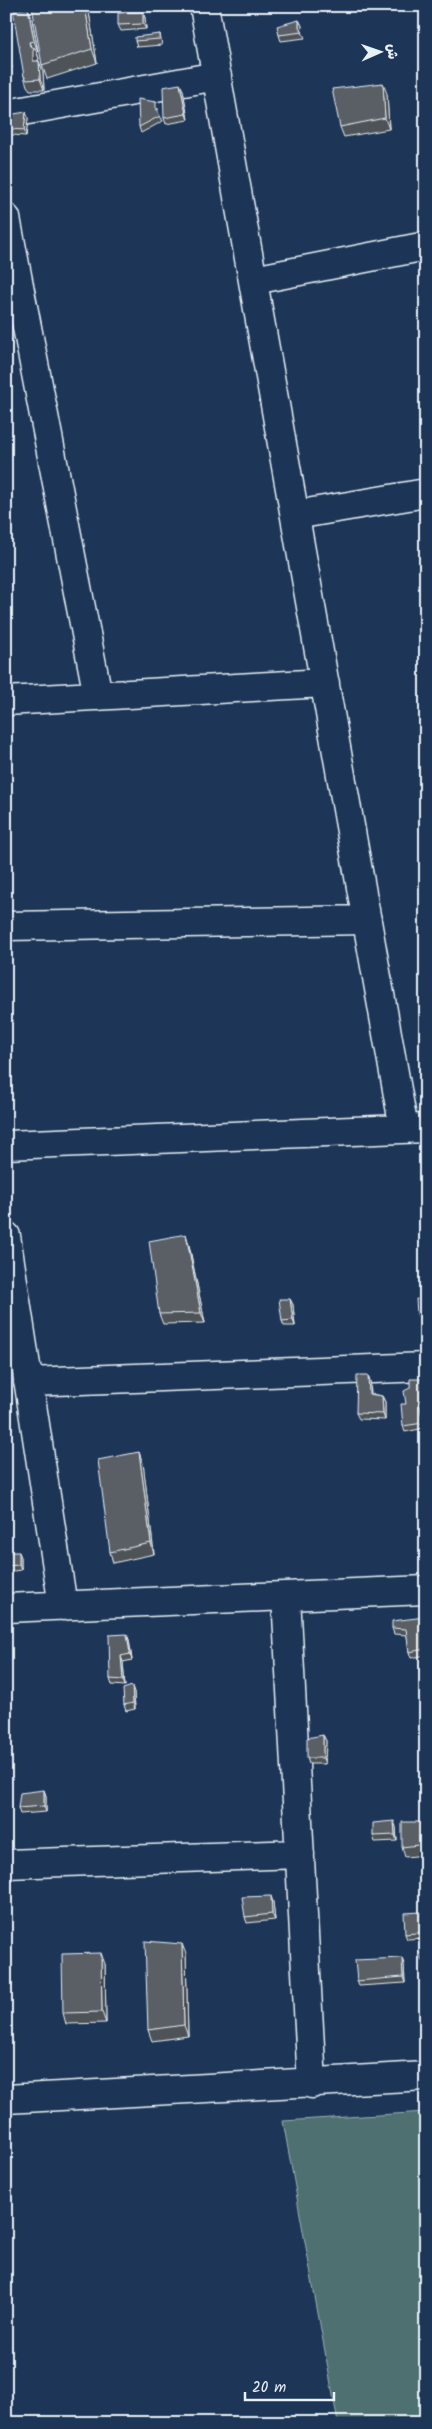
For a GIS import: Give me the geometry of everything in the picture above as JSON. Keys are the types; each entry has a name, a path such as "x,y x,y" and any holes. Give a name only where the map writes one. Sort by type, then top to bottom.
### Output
{"street":[{"path":"6,1145 415,1128 367,920 204,6"},
{"path":"6,114 217,76"},
{"path":"6,218 11,264 98,696"},
{"path":"254,280 426,246"},
{"path":"295,515 426,493"},
{"path":"6,701 324,683"},
{"path":"6,926 367,920"},
{"path":"6,1236 63,1606"},
{"path":"28,1382 426,1366"},
{"path":"6,1608 426,1590"},
{"path":"286,1596 312,2084"},
{"path":"6,1864 300,1854"},
{"path":"6,2099 312,2084 426,2076"}],"green space":[{"path":"426,2112 426,2423 338,2423 283,2121"}],"building":[{"path":"32,6 85,6 92,49 42,65"},
{"path":"28,8 34,41 29,42 30,46 35,48 33,51 33,61 39,61 40,79 27,80 24,76 13,11"},
{"path":"143,12 143,24 118,25 118,13"},
{"path":"299,20 299,27 303,32 279,35 277,26"},
{"path":"160,34 160,39 135,41 135,37"},
{"path":"383,83 385,118 340,127 332,89"},
{"path":"180,84 186,114 164,118 163,87"},
{"path":"138,99 156,102 156,109 160,116 139,127"},
{"path":"26,112 24,130 10,129 8,115"},
{"path":"186,1234 201,1313 159,1314 149,1241"},
{"path":"279,1299 290,1299 293,1320 282,1321"},
{"path":"416,1299 426,1300 426,1312 417,1314"},
{"path":"357,1375 368,1375 369,1394 382,1396 383,1414 356,1413"},
{"path":"410,1379 423,1379 425,1400 419,1403 423,1423 403,1426 401,1404 406,1404 404,1391 410,1388"},
{"path":"139,1452 151,1543 110,1552 98,1460"},
{"path":"6,1552 19,1552 19,1565 6,1566"},
{"path":"425,1617 426,1649 409,1652 406,1629 392,1628 392,1621"},
{"path":"127,1634 130,1654 121,1656 123,1680 110,1679 109,1635"},
{"path":"132,1686 133,1703 124,1705 123,1689"},
{"path":"323,1735 323,1758 307,1758 307,1738"},
{"path":"44,1790 44,1806 18,1808 20,1793"},
{"path":"394,1821 395,1835 373,1836 373,1823"},
{"path":"402,1822 426,1822 426,1844 402,1847"},
{"path":"271,1896 272,1914 245,1917 242,1897"},
{"path":"421,1912 424,1925 426,1925 426,1932 405,1934 404,1913"},
{"path":"145,1941 182,1944 184,2025 148,2030"},
{"path":"421,1952 426,1952 426,1958 421,1958"},
{"path":"101,1953 102,2012 63,2013 62,1954"},
{"path":"402,1958 403,1977 357,1981 355,1960"}]}
